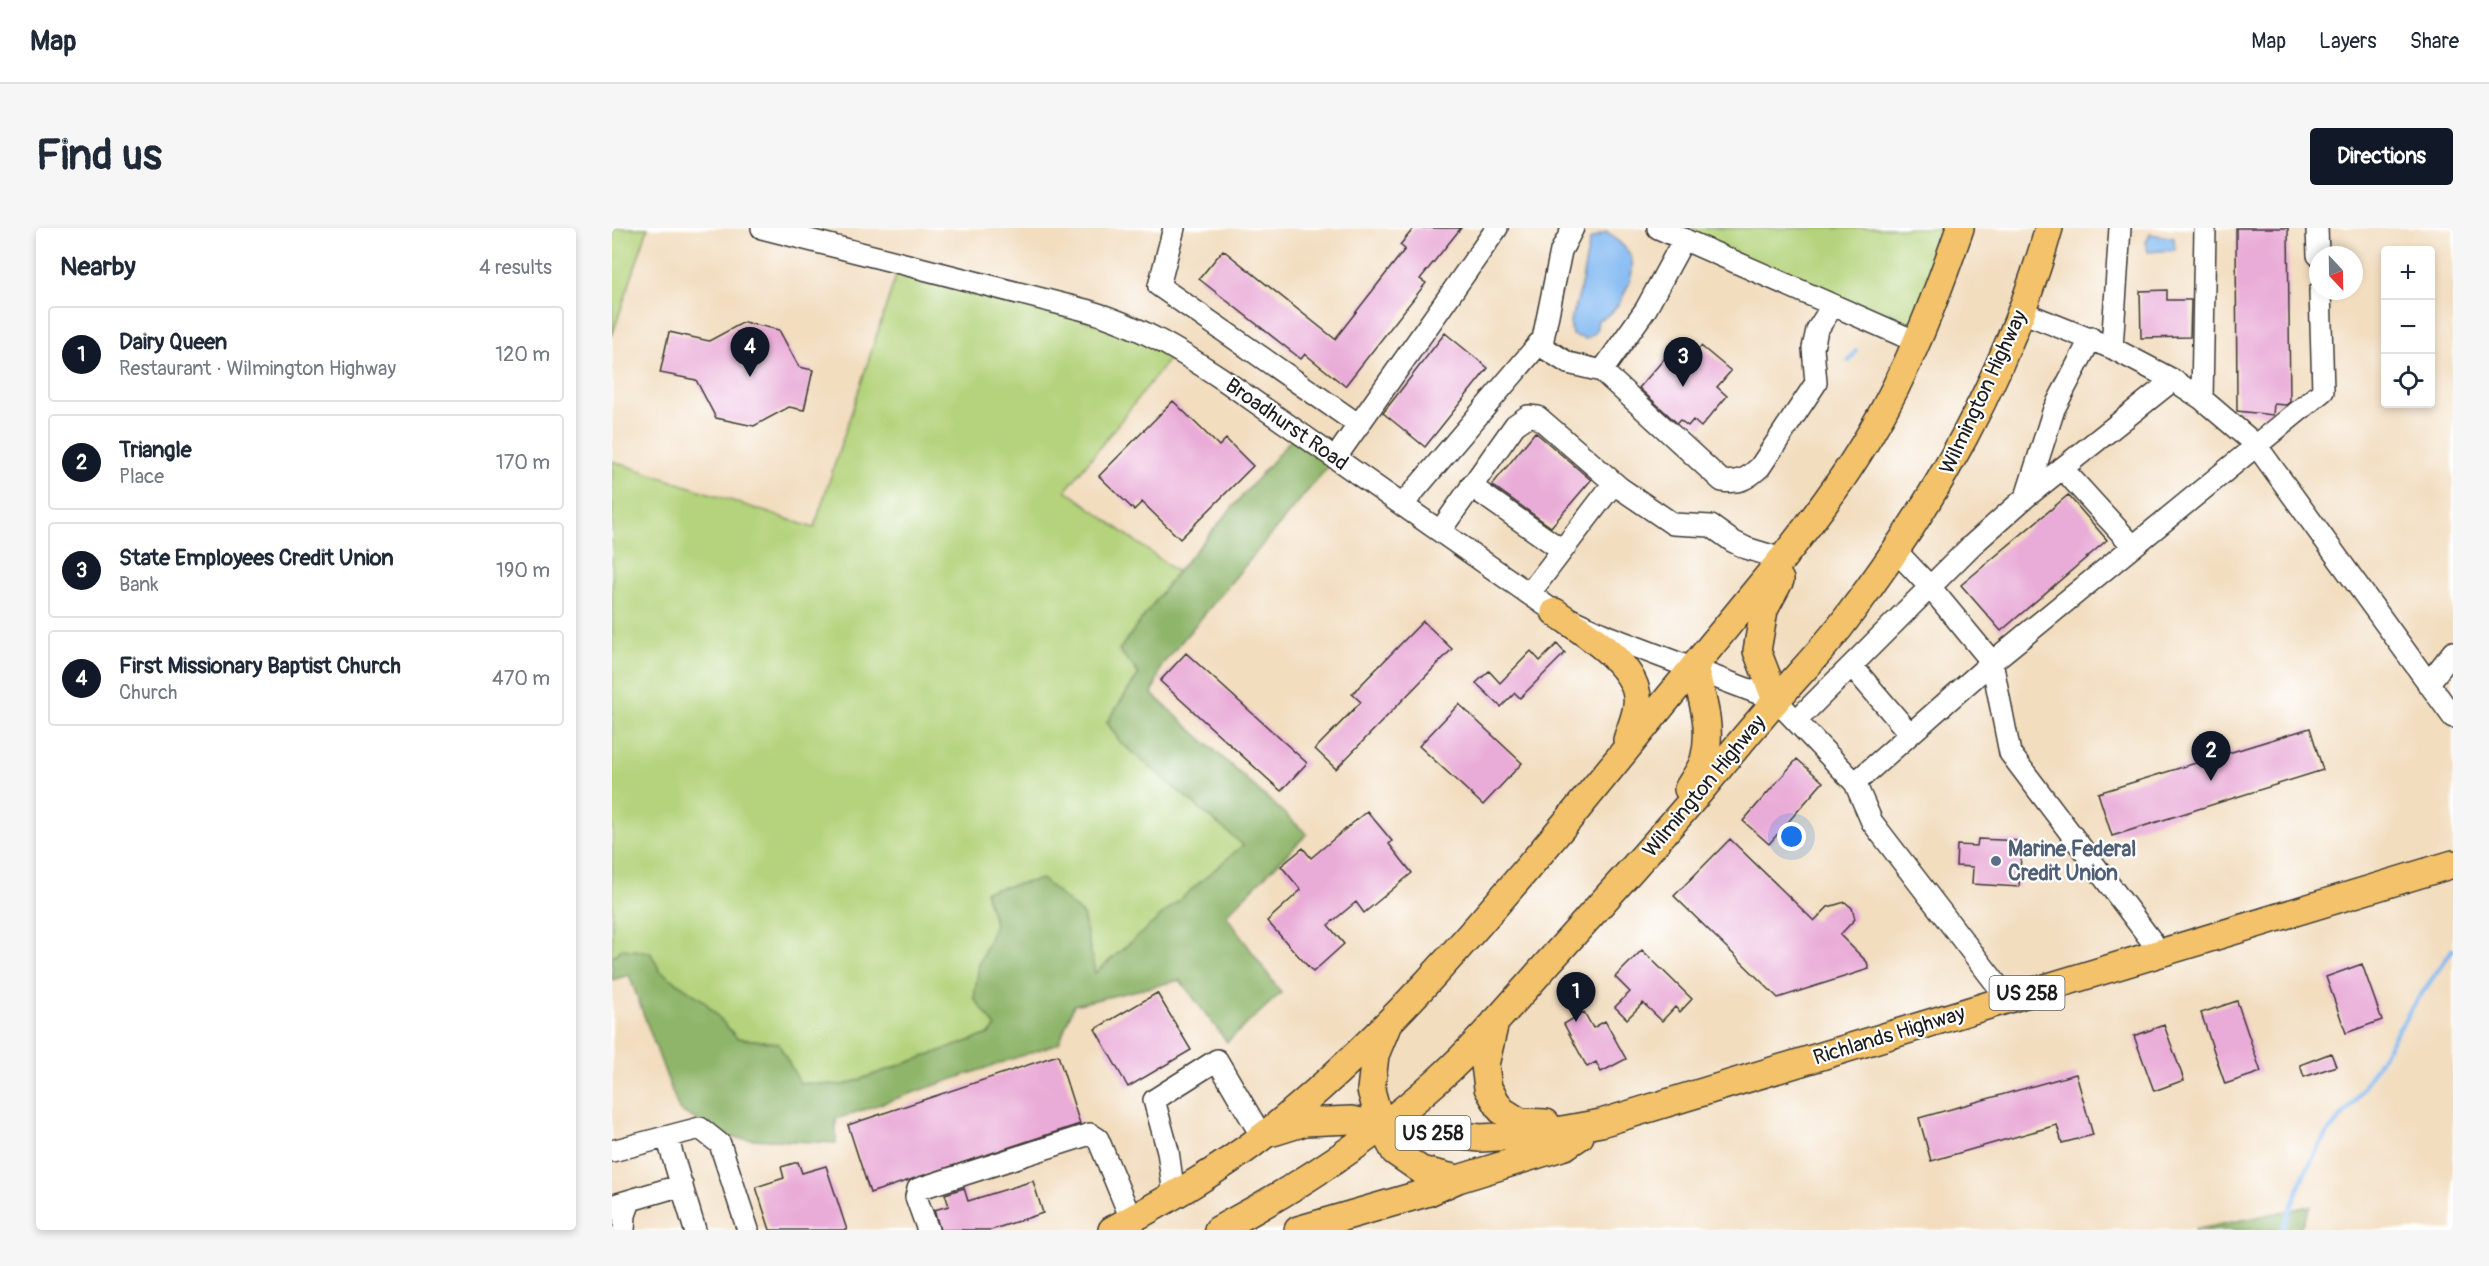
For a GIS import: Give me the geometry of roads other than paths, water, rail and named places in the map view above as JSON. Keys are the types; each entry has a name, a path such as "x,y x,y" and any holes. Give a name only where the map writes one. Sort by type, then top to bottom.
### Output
{"main road":[{"path":"1122,1225 1174,1195 1264,1135 1326,1083 1389,1022 1521,875 1782,559 1809,525 1869,437 1936,299 1960,228"},
{"name":"Wilmington Highway","path":"1218,1230 1249,1214 1329,1164 1438,1080 1496,1021 1661,837 1838,630 1896,551 1948,470 1984,399 2022,312 2049,228"},
{"path":"1776,700 1757,651 1764,610 1809,525"},
{"path":"1555,612 1611,654 1631,677 1638,703 1624,751"},
{"path":"1661,837 1703,761 1708,732 1703,699 1694,667"},
{"name":"Richlands Highway","path":"1264,1135 1305,1122 1351,1120 1480,1138 1534,1135 1601,1123 2453,864"},
{"path":"1496,1021 1485,1065 1488,1088 1501,1110 1520,1122 1601,1123"},
{"path":"1389,1022 1376,1055 1371,1090 1381,1126 1395,1152 1421,1170 1458,1179"},
{"name":"Richlands Highway","path":"1298,1230 1429,1191 1458,1179 1565,1146 1601,1123"}],"street":[{"name":"Broadhurst Road","path":"762,228 818,235 1089,311 1139,328 1186,355 1336,457 1555,612 1607,636 1694,667 1776,700"},
{"path":"1174,228 1159,286 1359,425"},
{"path":"1336,457 1497,228"},
{"path":"1403,504 1543,339 1561,251 1573,228"},
{"path":"1658,228 1917,342"},
{"path":"2112,348 2120,228"},
{"path":"2202,399 2205,228"},
{"path":"2317,228 2318,246"},
{"path":"1602,371 1646,309 1683,239"},
{"path":"1855,783 1992,662 2323,391 2320,300"},
{"path":"1538,344 1568,363 1602,371 1722,481 1736,483 1748,478 1760,467 1816,383 1813,348 1817,330 1833,305"},
{"path":"2022,312 2091,338 2173,380 2202,399 2256,445 2453,717"},
{"path":"2026,497 2054,409 2091,338"},
{"path":"1796,721 1971,546 2026,497 2173,380"},
{"path":"1440,531 1515,425 1528,416 1538,417 1620,488 1673,524 1711,526 1732,541 1782,559"},
{"path":"2062,468 2133,546"},
{"path":"1471,486 1562,550"},
{"path":"1530,594 1610,488 1620,488"},
{"path":"1896,551 1930,587 1992,662 2010,753 2160,952"},
{"path":"2428,684 2453,652"},
{"path":"1852,666 1910,734"},
{"path":"1776,700 1855,783 1872,822 2008,999"},
{"path":"1174,1195 1168,1151 1154,1100 1216,1060 1264,1135"},
{"path":"612,1151 700,1128 720,1144 748,1230"},
{"path":"928,1230 916,1197 918,1188 1090,1134 1098,1139 1122,1225"},
{"path":"667,1137 695,1230"},
{"path":"624,1230 625,1215 621,1205 682,1185"}],"water":[{"path":"1606,232 1628,251 1632,262 1631,277 1616,308 1598,320 1596,332 1586,339 1572,335 1570,321 1579,295 1590,240"},
{"path":"2150,234 2174,238 2175,250 2148,252 2146,242"}],"waterway":[{"path":"1849,361 1856,351"},
{"path":"2282,1230 2305,1172 2325,1136 2355,1101 2413,1006 2453,949"}],"place":[{"name":"First Missionary Baptist Church","path":"750,377"},
{"name":"State Employees Credit Union","path":"1683,387"},
{"name":"Triangle","path":"2211,781"},
{"name":"Marine Federal Credit Union","path":"1996,861"},
{"name":"Dairy Queen","path":"1576,1022"}]}
